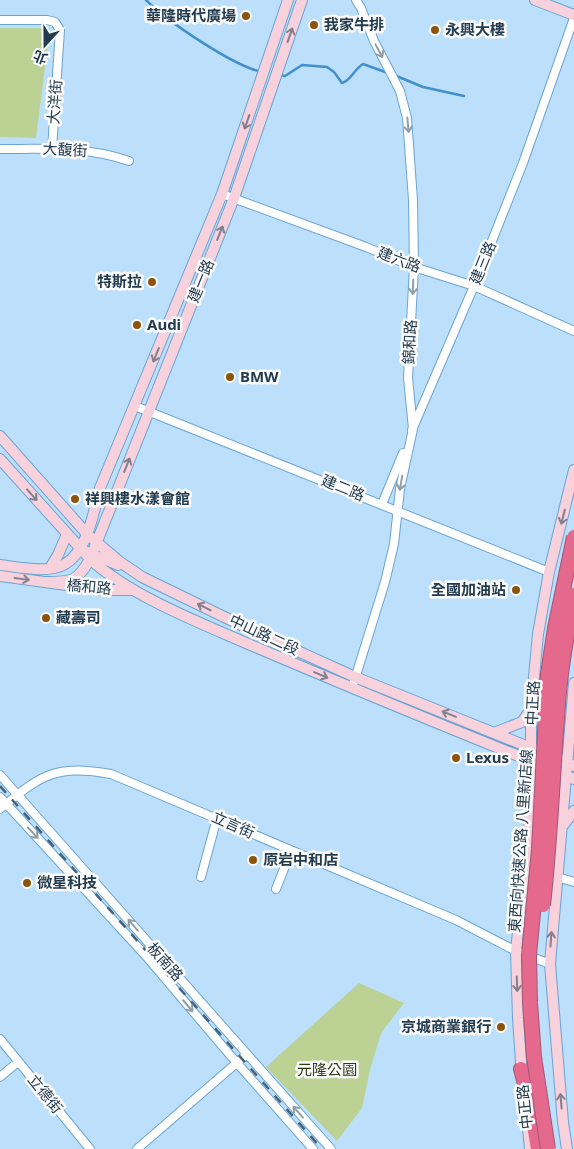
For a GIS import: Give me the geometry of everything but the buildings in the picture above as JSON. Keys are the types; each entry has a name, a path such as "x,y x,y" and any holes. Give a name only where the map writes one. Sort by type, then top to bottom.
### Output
{"highway":[{"name":"東西向快速公路 八里新店線","path":"548,1149 534,1057 529,955 539,849 548,674 554,628 574,537"},
{"name":"東西向快速公路 八里新店線","path":"557,1149 538,1014 538,954 549,850 559,691 574,595"},
{"path":"521,1069 531,1107 538,1149"}],"main road":[{"name":"建一路","path":"80,549 87,534 100,488 222,194 288,0"},
{"name":"建一路","path":"91,556 234,198 302,0"},
{"path":"534,0 574,16"},
{"name":"中山路二段","path":"0,436 95,542 142,576 252,630 355,677 570,764"},
{"name":"中山路二段","path":"0,459 80,549 91,556 100,568 134,590 196,620 353,688 570,777"},
{"name":"中正路","path":"530,1149 521,1069 516,951 531,804 530,709 538,634 549,572 574,470"},
{"path":"72,518 85,524 90,522"},
{"path":"50,568 67,534"},
{"name":"橋和路","path":"0,565 33,569 50,568 64,565 80,549"},
{"path":"91,556 130,568"},
{"name":"橋和路","path":"44,582 64,582 75,579 79,576 91,556"},
{"path":"562,810 549,768 549,755 553,690 559,643 574,562"},
{"name":"橋和路","path":"0,576 103,590 134,590"},
{"path":"567,1149 563,1122 550,964 562,810 570,777 574,683"},
{"path":"494,733 522,722 530,709"},
{"path":"531,804 549,768"},
{"path":"561,828 574,811"}],"street":[{"name":"錦和路","path":"353,688 385,582 394,544 397,511 413,429 408,378 414,267 413,200 407,118 400,91 374,42 356,0"},
{"name":"建三路","path":"382,504 474,286 523,163 574,16"},
{"name":"大洋街","path":"0,20 47,20 55,22 60,30 52,149"},
{"name":"大馥街","path":"0,149 84,150 108,154 129,161"},
{"name":"建六路","path":"222,194 366,247 414,267 474,286 574,331"},
{"name":"建二路","path":"135,406 549,572"},
{"name":"立言街","path":"3,807 45,776 65,770 91,770 111,774 456,920 516,951 550,964"},
{"name":"板南路","path":"0,775 331,1149"},
{"name":"板南路","path":"0,796 3,807 146,956 236,1063 313,1149"},
{"path":"201,878 217,818"},
{"path":"276,889 291,851"},
{"path":"557,877 574,882"},
{"name":"立德街","path":"0,1039 90,1149"},
{"path":"137,1149 247,1054"},
{"path":"0,1077 18,1062"}],"green space":[{"path":"0,28 50,28 36,138 0,137"},
{"name":"元隆公園","path":"359,983 404,1003 381,1033 370,1070 362,1108 337,1141 266,1067"}],"waterway":[{"path":"146,0 201,42 235,61 262,72"},
{"path":"279,75 285,76 302,65 327,67 334,72 342,83 348,80 363,64 388,73"},
{"path":"394,75 423,87 464,96"}],"railway":[{"path":"0,786 322,1149"}],"place":[{"name":"華隆時代廣場","path":"246,16"},
{"name":"我家牛排","path":"314,25"},
{"name":"永興大樓","path":"435,30"},
{"name":"特斯拉","path":"152,282"},
{"name":"Audi","path":"137,325"},
{"name":"BMW","path":"230,377"},
{"name":"祥興樓水漾會館","path":"75,499"},
{"name":"全國加油站","path":"516,590"},
{"name":"藏壽司","path":"46,618"},
{"name":"Lexus","path":"456,758"},
{"name":"原岩中和店","path":"253,860"},
{"name":"微星科技","path":"27,883"},
{"name":"京城商業銀行","path":"501,1027"}]}
